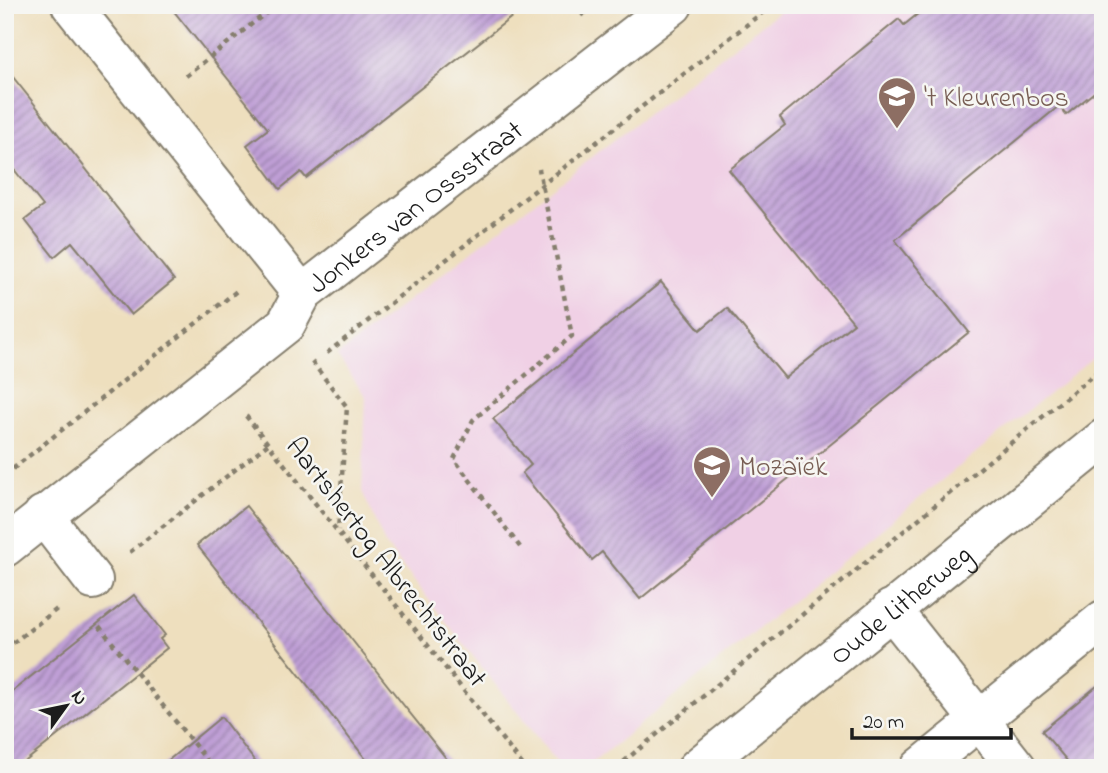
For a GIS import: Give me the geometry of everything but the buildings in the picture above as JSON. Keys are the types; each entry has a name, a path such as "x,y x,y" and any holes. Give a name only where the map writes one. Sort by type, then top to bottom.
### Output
{"street":[{"path":"71,5 150,104 294,309"},
{"name":"Jonkers van Ossstraat","path":"5,547 216,380 294,309 529,117 673,5"},
{"name":"Oude Litherweg","path":"697,768 1103,439"},
{"path":"43,515 84,588"},
{"path":"891,609 1017,768"},
{"path":"920,768 1103,620"}],"path":[{"path":"150,104 276,5"},
{"path":"304,371 772,5"},
{"path":"520,547 454,459 473,420 572,336 529,117"},
{"path":"294,309 313,364 347,407 338,531"},
{"path":"617,768 1103,367"},
{"name":"Aartshertog Albrechtstraat","path":"216,380 525,768"},
{"path":"246,416 255,409"},
{"path":"5,649 268,444"},
{"path":"84,588 213,768"}],"shaded area":[{"path":"787,5 1103,5 1103,350 586,768 561,768 385,544 362,491 366,397 337,356"}],"place":[{"name":"'t Kleurenbos","path":"897,130"},
{"name":"Mozaïek","path":"712,499"}]}
